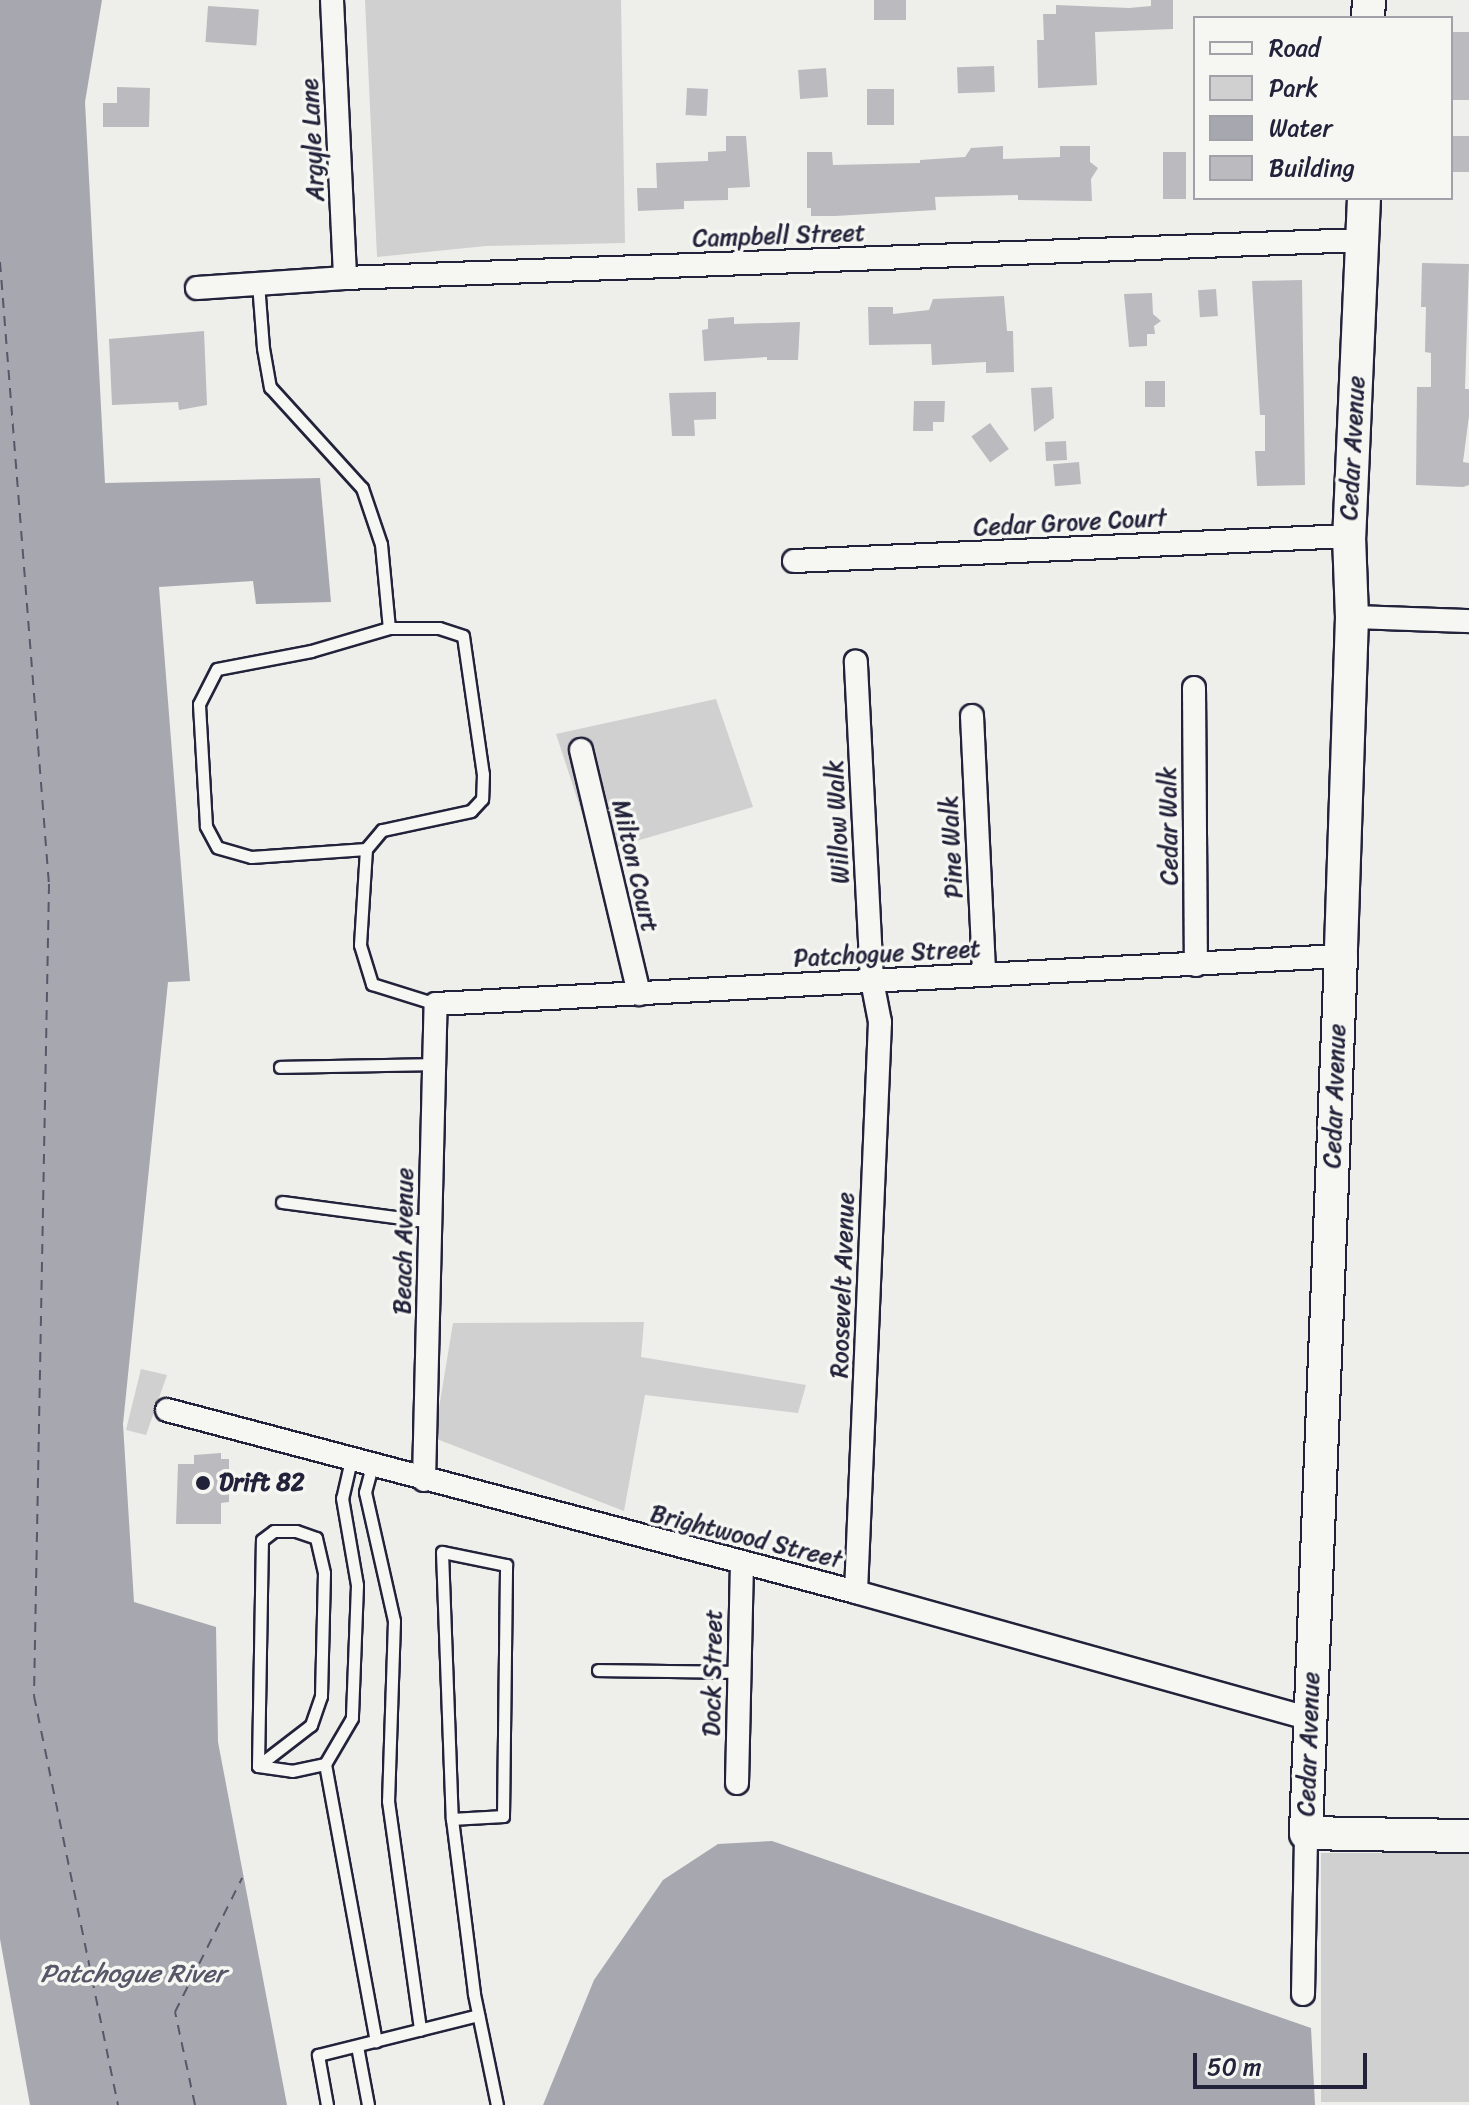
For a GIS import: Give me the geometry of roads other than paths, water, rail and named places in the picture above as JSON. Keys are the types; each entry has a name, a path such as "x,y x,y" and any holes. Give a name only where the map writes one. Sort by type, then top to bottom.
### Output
{"street":[{"name":"Argyle Lane","path":"332,0 345,278"},
{"name":"Cedar Avenue","path":"1303,1994 1310,1719 1352,617 1349,536 1364,200"},
{"name":"Campbell Street","path":"197,288 345,278 1362,240"},
{"name":"Cedar Grove Court","path":"794,561 1349,536"},
{"path":"1352,617 1469,621"},
{"name":"Willow Walk","path":"856,661 872,981"},
{"name":"Cedar Walk","path":"1194,688 1196,965"},
{"name":"Pine Walk","path":"972,716 984,975"},
{"name":"Milton Court","path":"581,750 639,994"},
{"name":"Patchogue Street","path":"436,1004 1341,956"},
{"name":"Roosevelt Avenue","path":"856,1592 880,1022 872,981"},
{"name":"Beach Avenue","path":"424,1480 436,1004"},
{"name":"Brightwood Street","path":"167,1410 856,1592 1310,1719"},
{"name":"Dock Street","path":"737,1783 742,1564"},
{"path":"1306,1833 1469,1836"}],"lane":[{"path":"258,283 263,348 270,387 362,488 381,544 389,628"},
{"path":"366,849 251,857 217,847 206,826 199,704 217,669 311,651 389,628 439,628 463,636 483,774 482,799 471,811 382,830 366,849 360,945 372,984 436,1004"},
{"path":"280,1067 434,1064"},
{"path":"282,1202 431,1222"},
{"path":"362,1463 342,1498 357,1585 352,1718 325,1764 376,2041"},
{"path":"362,1463 365,1492 394,1621 388,1801 420,2030"},
{"path":"274,1531 296,1531 316,1538 324,1573 321,1696 311,1725 258,1766 262,1540 274,1531"},
{"path":"452,1819 503,1816 506,1565 442,1552 452,1819 478,2015 497,2105"},
{"path":"598,1670 739,1672"},
{"path":"258,1766 292,1771 325,1764"},
{"path":"327,2105 318,2055 478,2015"},
{"path":"357,2046 368,2105"}],"water":[{"name":"Patchogue River","path":"0,0 102,0 85,102 105,483 320,478 331,602 256,604 253,581 159,587 190,981 168,982 123,1424 134,1602 216,1627 218,1742 287,2105 30,2105 0,1939"},
{"path":"772,1841 1311,2028 1315,2105 543,2105 594,1980 663,1880 718,1844"}],"place":[{"name":"Drift 82","path":"203,1483"}]}
